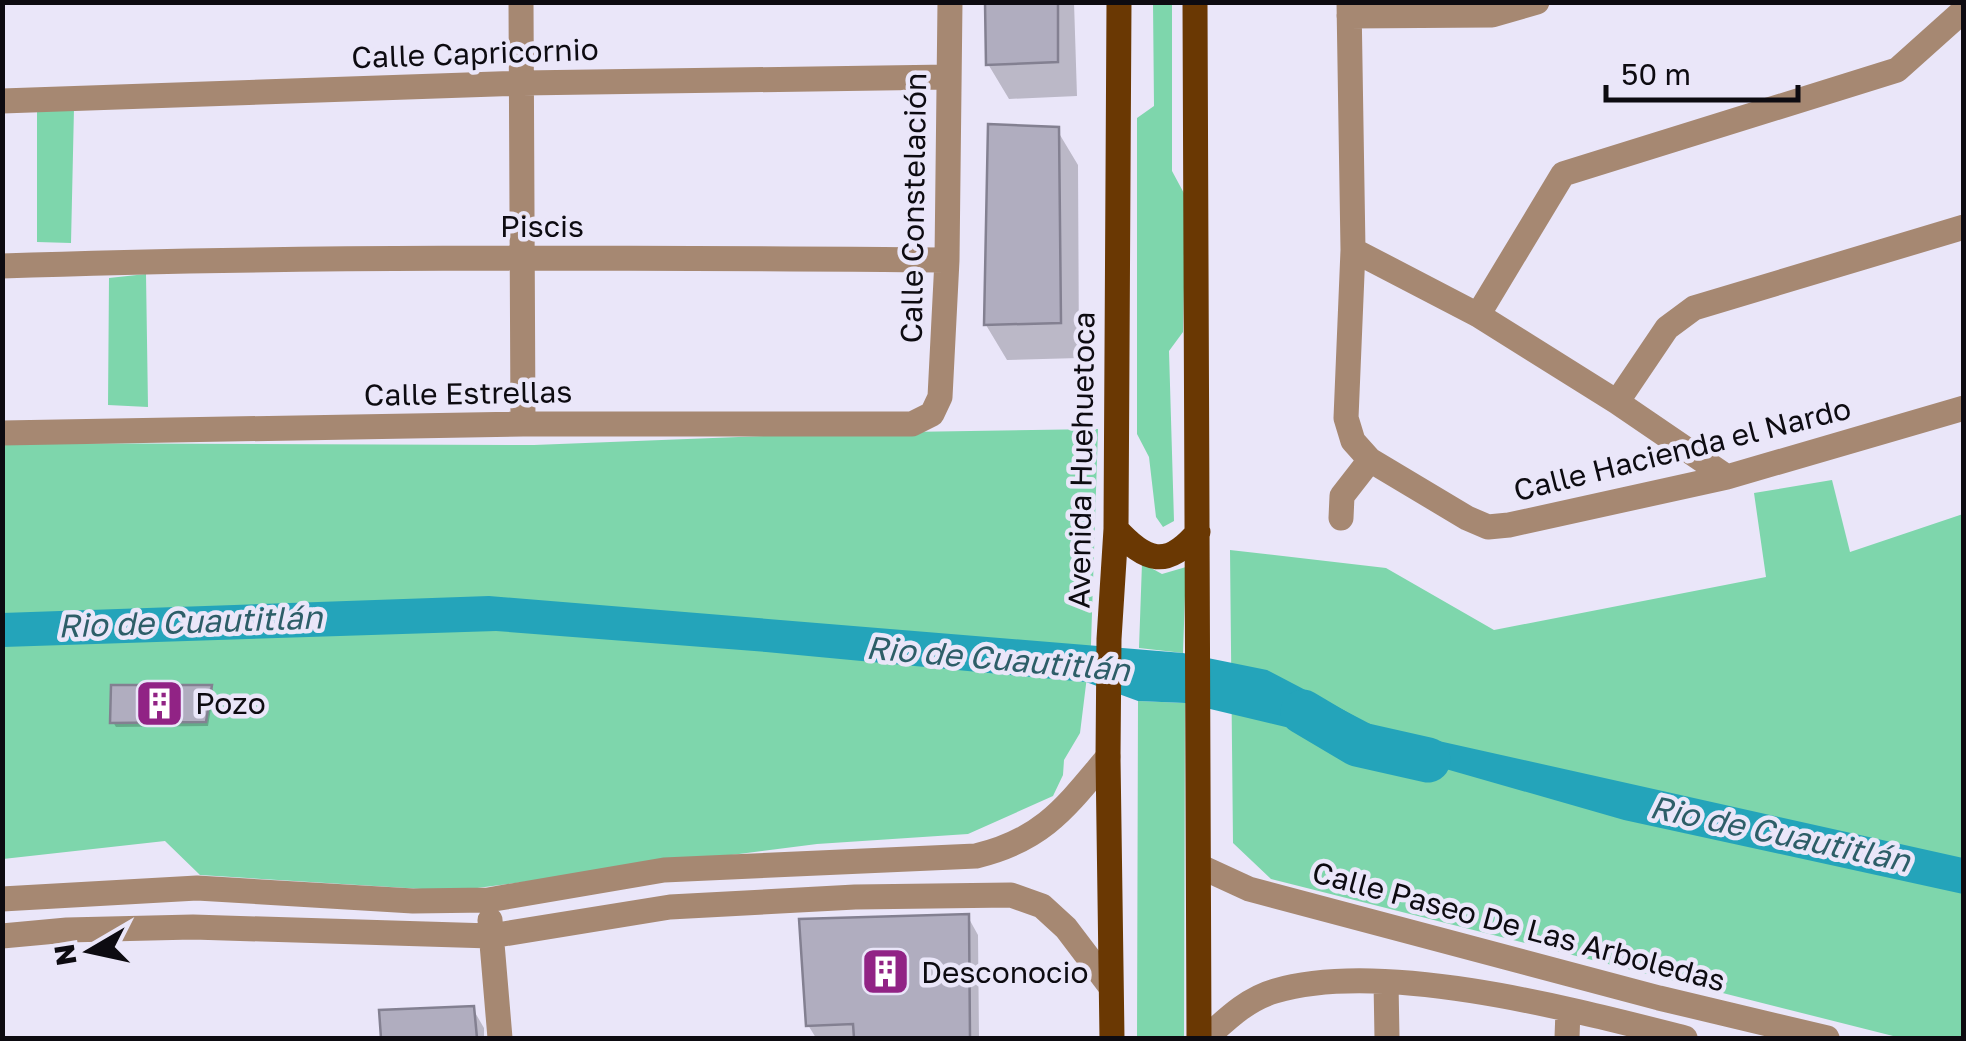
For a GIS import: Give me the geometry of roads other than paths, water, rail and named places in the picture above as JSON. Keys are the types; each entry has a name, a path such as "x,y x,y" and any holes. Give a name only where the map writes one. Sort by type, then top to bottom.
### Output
{"main road":[{"name":"Avenida Huehuetoca","path":"1112,1038 1108,639 1116,529 1118,2"},
{"path":"1195,2 1202,1038"},
{"path":"1116,529 1134,548 1158,558 1182,552 1198,532"}],"street":[{"path":"521,2 522,424"},
{"name":"Calle Constelación","path":"932,414 940,397 947,260 950,2"},
{"path":"1349,9 1492,16 1537,2"},
{"path":"1478,315 1563,174 1896,70 1963,6"},
{"name":"Calle Hacienda el Nardo","path":"1349,9 1353,250 1346,418 1353,441 1370,460 1488,527 1727,478 1964,408"},
{"name":"Calle Capricornio","path":"2,101 522,83 949,78"},
{"path":"1616,402 1666,328 1694,308 1964,228"},
{"path":"1353,250 1478,315 1727,478"},
{"name":"Piscis","path":"2,266 524,258 947,260"},
{"name":"Calle Estrellas","path":"2,433 522,424 912,424 932,414"},
{"path":"1341,518 1342,496 1370,460"},
{"path":"2,899 197,888 413,901 488,900 664,870 842,864 988,853 1034,833 1058,817 1108,757"},
{"name":"Calle Paseo De Las Arboledas","path":"1199,866 1250,889 1658,998 1827,1038"},
{"path":"664,870 670,907"},
{"path":"2,936 193,927 492,936 670,907 855,896 1011,894 1042,906 1066,928 1110,986"},
{"path":"488,900 500,1038"},
{"path":"1202,1038 1250,1000 1275,990 1330,981 1386,982 1476,992 1685,1038"},
{"path":"1386,982 1387,1038"},
{"path":"1658,998 1658,1035"},
{"path":"1567,1038 1568,1010"}],"water":[{"path":"489,596 1183,653 1267,670 1376,727 1963,858 1963,894 1624,820 1369,747 1185,703 1138,701 1086,682 496,631 3,647 2,613"}],"waterway":[{"name":"Rio de Cuautitlán","path":"1303,712 1357,744 1428,760"}],"place":[{"name":"Pozo","path":"160,703"},
{"name":"Desconocio","path":"886,972"}]}
